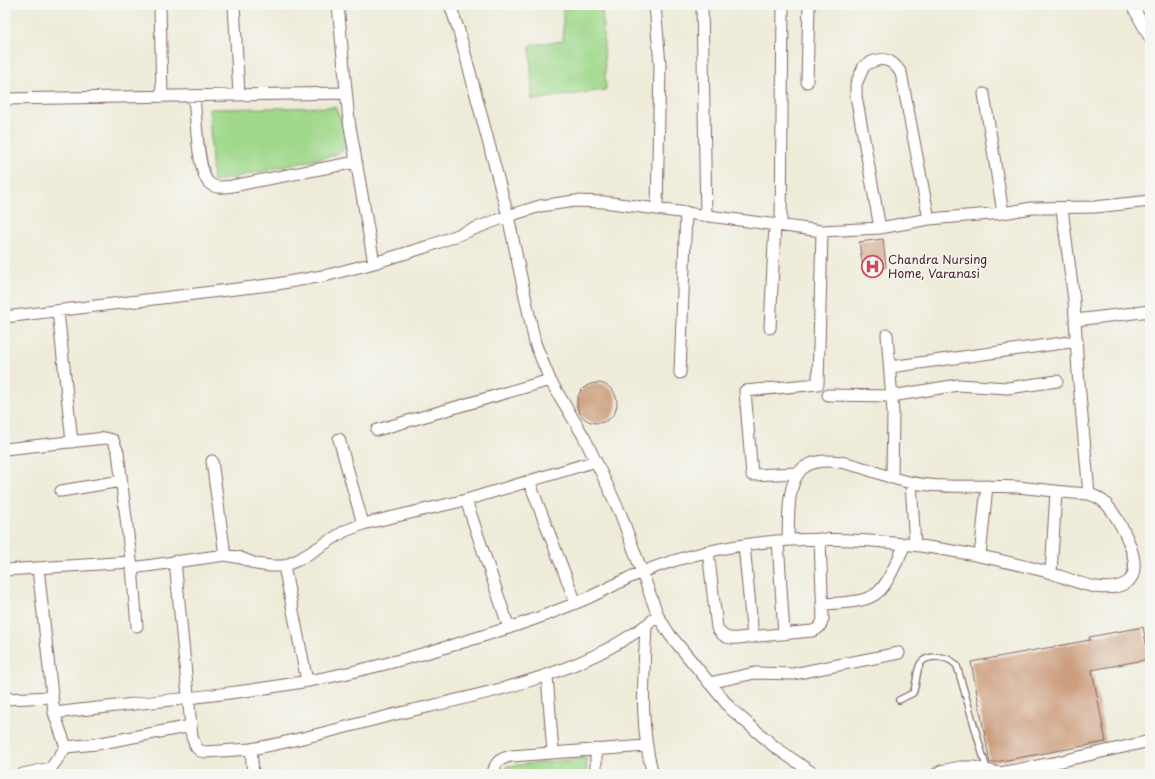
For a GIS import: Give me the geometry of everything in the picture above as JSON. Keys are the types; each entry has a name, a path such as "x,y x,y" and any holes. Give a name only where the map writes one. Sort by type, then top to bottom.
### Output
{"street":[{"path":"160,5 162,97"},
{"path":"234,5 239,94"},
{"path":"338,5 345,93 374,264"},
{"path":"450,5 459,31 508,216 535,343 550,380 584,437 621,515 658,616 689,660 731,709 757,733 814,774"},
{"path":"655,5 660,66 657,208"},
{"path":"702,5 706,214"},
{"path":"770,328 778,225 783,5"},
{"path":"807,82 809,5"},
{"path":"1132,5 1150,37"},
{"path":"880,228 859,117 856,84 864,66 879,59 889,60 896,65 901,73 929,219"},
{"path":"5,99 345,93"},
{"path":"984,94 1003,213"},
{"path":"194,96 201,167 209,184 214,187 232,186 356,162"},
{"path":"5,317 277,284 328,275 374,264 540,206 575,202 604,202 657,208 822,231 880,228 929,219 1003,213 1032,208 1062,209 1150,201"},
{"path":"1062,209 1076,320 1089,494"},
{"path":"680,372 686,212"},
{"path":"799,473 752,475 745,391 818,384 822,231"},
{"path":"58,311 72,442"},
{"path":"1076,320 1150,311"},
{"path":"888,335 894,436 892,478"},
{"path":"890,366 1077,341"},
{"path":"377,430 550,380"},
{"path":"828,396 892,396 958,385 1008,388 1057,381"},
{"path":"5,449 105,438 113,440 117,446 132,565 137,626"},
{"path":"339,439 363,524"},
{"path":"212,461 225,555"},
{"path":"5,570 132,565 225,555 264,565 284,566 310,553 345,531 363,524 466,500 596,461"},
{"path":"54,713 308,681 417,654 509,628 576,603 642,572 708,551 744,545 783,541 847,539 911,544 980,556 1104,588 1125,584 1130,580 1134,574 1134,556 1129,541 1108,506 1099,498 1089,494 1056,492 1017,487 911,483 892,478 862,466 831,461 816,463 804,467 791,488 783,541 784,634"},
{"path":"61,491 121,481"},
{"path":"529,481 576,603"},
{"path":"822,604 853,602 877,595 884,588 911,544 911,483"},
{"path":"980,556 987,486"},
{"path":"1050,573 1056,492"},
{"path":"466,500 509,628"},
{"path":"708,551 717,628 727,638 784,634 818,630 822,625 820,540"},
{"path":"744,545 753,637"},
{"path":"175,561 187,697 193,742 200,751 251,749 296,740 485,694 547,676 609,648 646,626 658,616"},
{"path":"284,566 308,681"},
{"path":"38,568 54,713 66,747"},
{"path":"646,626 646,746 653,774"},
{"path":"709,683 755,673 792,674 899,653"},
{"path":"547,676 553,752"},
{"path":"5,699 52,697"},
{"path":"23,774 51,768 66,747 96,744 191,726"},
{"path":"936,774 941,771 960,767 974,767 1000,773 1045,765 1150,741"},
{"path":"493,774 496,763 501,759 553,752 646,746"},
{"path":"251,749 253,774"},
{"path":"596,749 596,774"}],"lane":[{"path":"899,700 913,693 917,669 919,664 925,659 943,657 952,660 957,666 987,770"}],"green space":[{"path":"563,5 602,5 606,90 532,100 530,45 563,41"},
{"path":"335,107 345,129 347,148 332,156 213,182 209,109"},
{"path":"586,758 587,774 504,774 507,766"}],"building":[{"path":"883,239 886,267 876,268 877,272 864,274 859,242"},
{"path":"601,383 608,386 614,392 617,403 616,411 608,420 601,423 593,423 586,420 578,411 577,399 580,392 589,384"},
{"path":"1143,627 1149,659 1092,670 1106,742 990,763 971,662 1090,640 1089,637"}],"place":[{"name":"Chandra Nursing Home, Varanasi","path":"872,267"}]}
